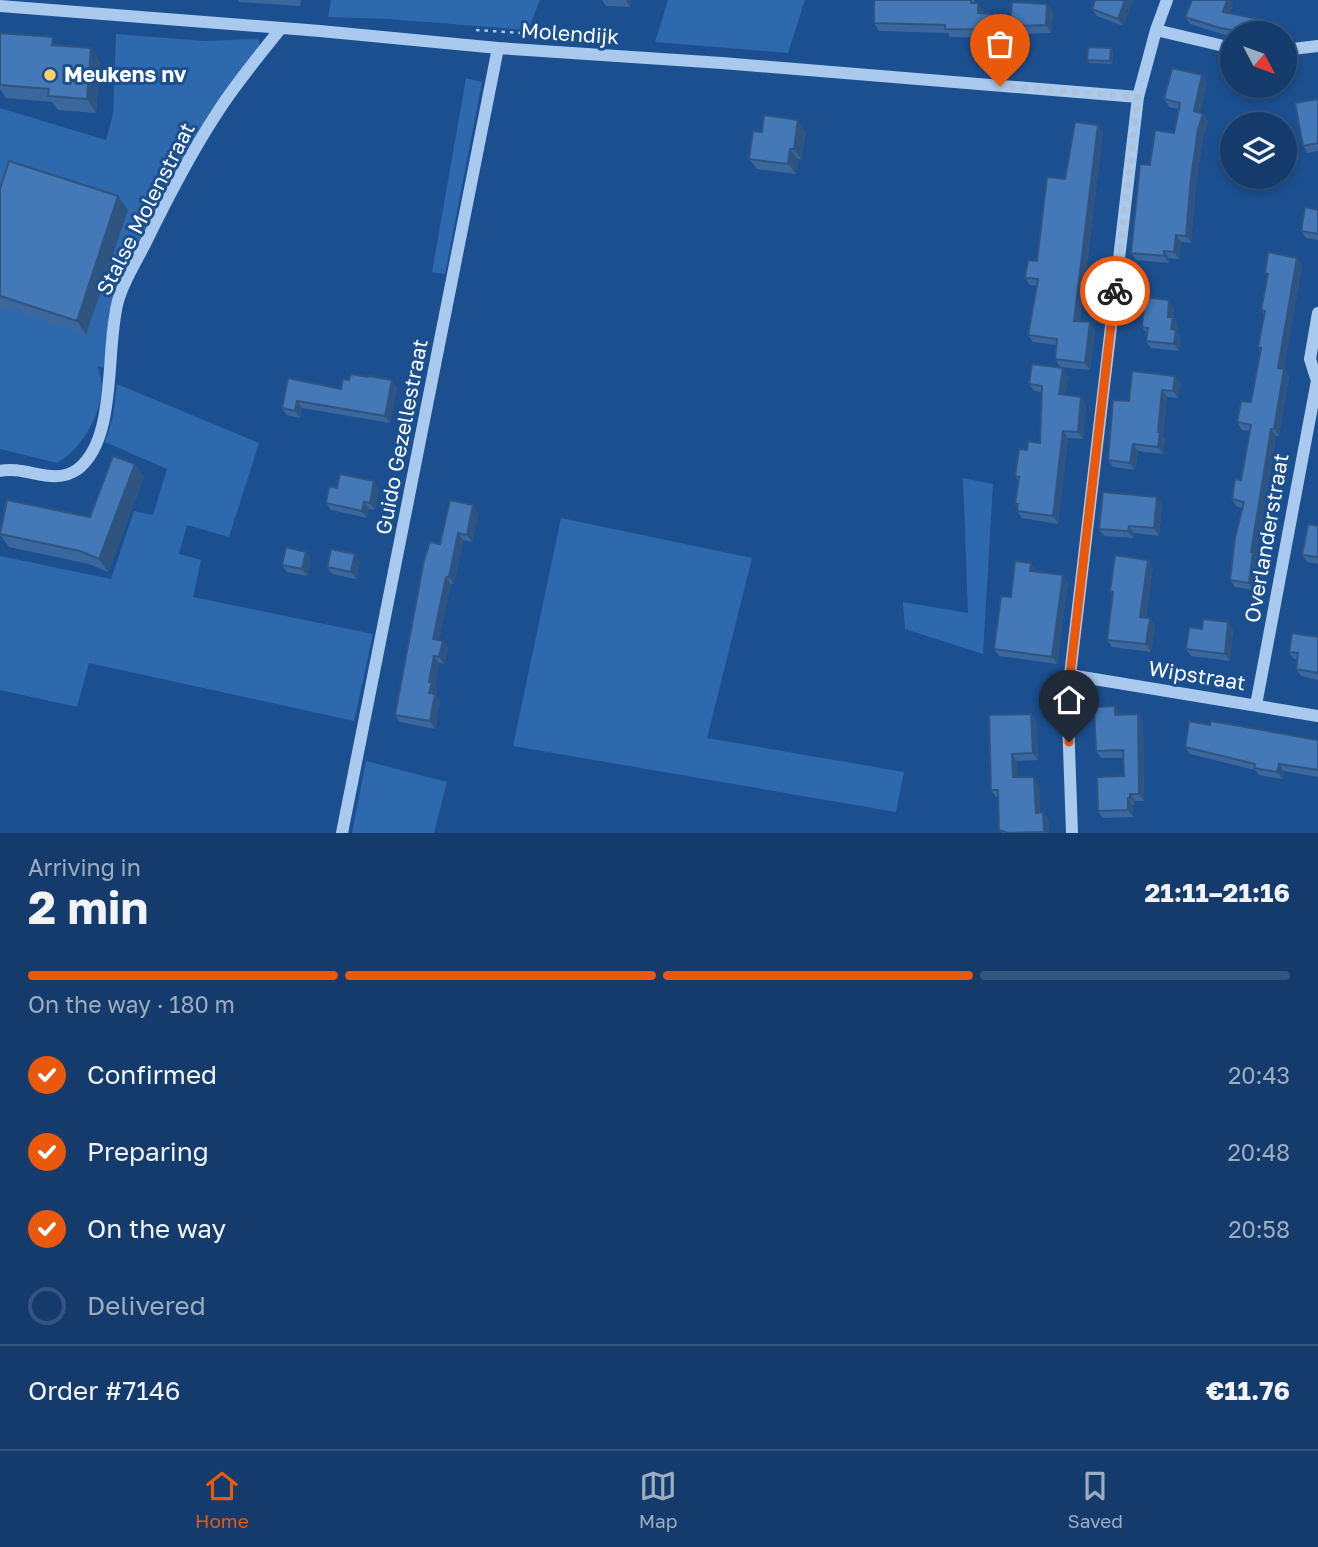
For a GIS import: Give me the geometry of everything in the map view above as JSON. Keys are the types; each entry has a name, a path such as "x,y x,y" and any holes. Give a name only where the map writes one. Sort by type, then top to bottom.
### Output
{"street":[{"path":"1072,833 1068,719 1070,675 1138,97 1167,0"},
{"name":"Molendijk","path":"0,6 498,48 722,63 1138,97"},
{"name":"Stalse Molenstraat","path":"0,471 13,470 54,477 77,469 88,459 100,431 108,401 111,337 118,299 176,184 216,114 246,70 281,28"},
{"path":"1156,30 1220,45"},
{"path":"1297,48 1318,46"},
{"name":"Guido Gezellestraat","path":"342,833 498,48"},
{"name":"Overlanderstraat","path":"1256,705 1317,377 1310,359 1318,313"},
{"name":"Wipstraat","path":"1070,675 1318,716"}],"shaded area":[{"path":"331,0 540,0 528,30 328,17"},
{"path":"668,0 805,0 788,53 655,42"},
{"path":"116,34 205,41 259,39 259,48 122,276 109,311 104,368 97,366 101,379 99,407 78,446 57,463 0,449 0,108 106,140 113,114"},
{"path":"466,78 482,82 445,274 432,272"},
{"path":"117,384 259,443 229,537 187,525 179,554 201,560 193,597 373,634 354,721 89,663 77,707 0,690 0,556 111,579 134,511 153,515 167,469 105,442 113,417"},
{"path":"963,478 993,484 983,654 905,629 903,602 968,613"},
{"path":"561,518 752,558 707,738 904,772 896,812 513,746"},
{"path":"366,761 447,782 434,833 352,833"}],"building":[{"path":"874,0 971,0 971,3 978,3 978,13 1011,15 1012,2 1047,4 1046,25 1015,26 1014,45 998,44 999,30 874,23"},
{"path":"1095,0 1125,0 1118,19 1092,9"},
{"path":"1192,0 1227,0 1223,12 1264,20 1220,21 1220,28 1185,17"},
{"name":"Meukens nv","path":"0,33 53,37 52,45 91,48 87,99 48,96 49,89 0,85"},
{"path":"1088,47 1111,48 1110,61 1087,60"},
{"path":"1172,68 1202,75 1194,111 1203,114 1198,129 1191,178 1186,236 1176,235 1174,252 1164,251 1164,256 1131,253 1140,164 1150,165 1155,130 1174,133 1180,103 1164,99"},
{"path":"1318,99 1318,143 1303,146 1295,103"},
{"path":"764,115 798,120 794,149 790,149 788,164 749,159 753,131 762,132"},
{"path":"1075,122 1098,125 1074,321 1090,322 1085,363 1055,359 1057,339 1028,335 1038,279 1025,278 1028,260 1037,261 1047,177 1065,179"},
{"path":"9,161 118,196 77,321 0,296 0,189"},
{"path":"1305,207 1318,210 1318,234 1301,231"},
{"path":"1268,252 1297,258 1278,368 1284,369 1274,429 1271,429 1251,552 1249,583 1230,580 1235,538 1244,502 1232,499 1235,479 1241,480 1251,425 1237,422 1241,401 1251,402 1261,348 1258,347 1265,311 1261,310 1268,274 1265,273"},
{"path":"1145,297 1169,300 1168,317 1173,317 1171,329 1176,330 1174,344 1146,341 1148,328 1142,327"},
{"path":"1032,364 1063,368 1059,394 1081,397 1078,432 1063,431 1053,516 1017,511 1018,504 1015,504 1019,449 1027,450 1028,441 1040,443 1042,386 1029,384"},
{"path":"1132,371 1175,376 1173,391 1162,390 1158,447 1133,444 1130,463 1108,460 1113,400 1129,401"},
{"path":"351,374 392,380 385,416 297,401 295,411 282,408 288,378 341,389 343,379 349,380"},
{"path":"113,456 135,464 99,559 80,551 0,534 7,500 90,517"},
{"path":"340,474 374,481 370,503 364,502 362,511 326,503 329,486 337,488"},
{"path":"1103,492 1157,497 1154,528 1129,526 1128,531 1099,529"},
{"path":"450,500 473,505 467,535 458,533 433,639 443,641 439,657 434,656 429,682 432,683 429,693 435,694 430,721 395,715 424,560 430,542 440,544"},
{"path":"1308,524 1318,526 1318,557 1302,555"},
{"path":"286,547 306,552 302,569 282,565"},
{"path":"331,549 355,554 351,572 327,567"},
{"path":"1115,555 1148,560 1140,617 1150,618 1146,644 1107,640"},
{"path":"1015,561 1031,563 1030,571 1063,575 1052,657 994,649 1001,596 1011,597"},
{"path":"1203,619 1228,622 1225,654 1186,649 1189,627 1202,629"},
{"path":"1292,633 1318,637 1318,673 1296,669 1298,653 1289,652"},
{"path":"1115,706 1115,715 1138,714 1139,794 1130,794 1128,810 1098,811 1097,777 1124,776 1123,750 1096,751 1094,707"},
{"path":"1031,714 1033,753 1012,754 1013,777 1034,777 1036,813 1043,812 1044,832 1008,833 999,830 998,790 991,790 989,715"},
{"path":"1189,721 1210,725 1211,721 1318,740 1318,770 1279,764 1277,772 1254,768 1255,764 1185,747"}],"way so far":[{"path":"1000,86 1138,97 1115,291"}],"place":[{"name":"Meukens nv","path":"50,75"}],"route":[{"path":"1069,742 1070,675 1115,291"}]}
